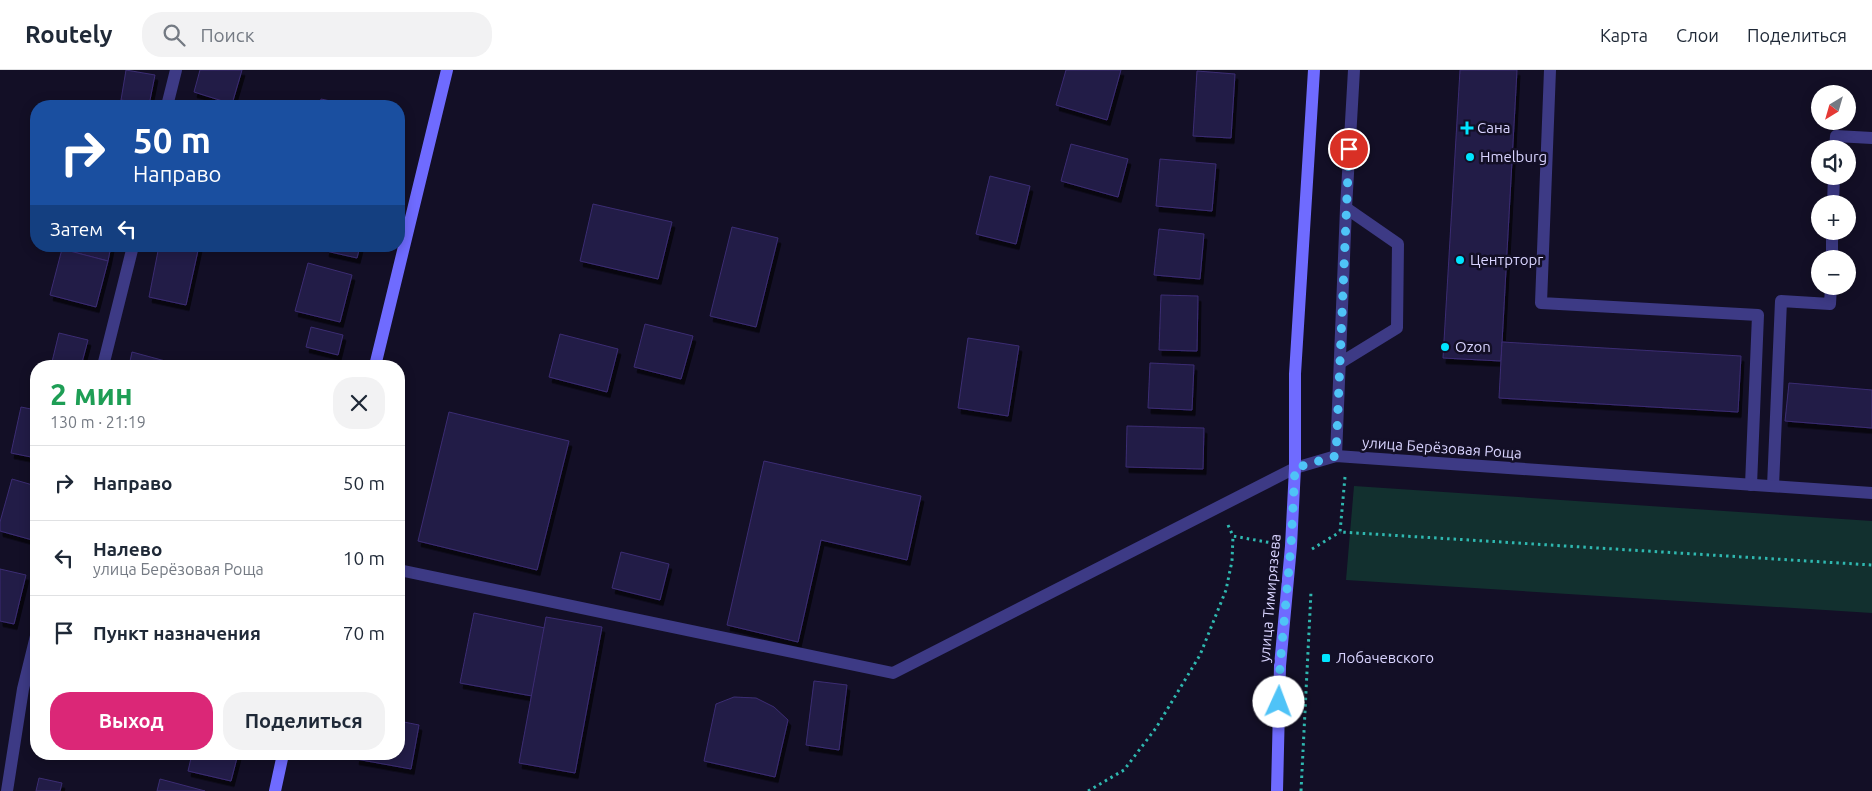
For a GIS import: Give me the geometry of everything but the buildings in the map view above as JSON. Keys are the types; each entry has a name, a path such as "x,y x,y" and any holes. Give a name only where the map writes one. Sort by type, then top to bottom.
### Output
{"main road":[{"path":"405,243 447,70"},
{"name":"улица Тимирязева","path":"1277,791 1280,666 1291,546 1295,468 1295,374 1314,70"},
{"path":"376,360 403,252"},
{"path":"275,791 283,760"}],"street":[{"path":"168,100 176,70"},
{"path":"405,571 893,673 1295,468 1341,457 1340,363 1354,70"},
{"path":"1550,70 1541,303 1758,315 1751,485"},
{"path":"1836,140 1836,136 1872,138"},
{"path":"1340,363 1396,328 1398,244 1346,208"},
{"path":"104,360 132,252"},
{"path":"1773,486 1781,301 1830,304 1830,295"},
{"name":"улица Берёзовая Роща","path":"1341,457 1872,493"},
{"path":"7,791 23,689 30,660"}],"path":[{"path":"1341,457 1340,532 1872,565"},
{"path":"1088,791 1124,770 1156,728 1200,655 1226,590 1232,562 1233,536"},
{"path":"1312,558 1313,549"},
{"path":"1301,791 1311,588"}],"green space":[{"path":"1354,486 1872,521 1872,613 1346,580"}],"place":[{"name":"Сана","path":"1467,128"},
{"name":"Hmelburg","path":"1470,157"},
{"name":"Центрторг","path":"1460,260"},
{"name":"Ozon","path":"1445,347"},
{"name":"Лобачевского","path":"1326,658"}],"route":[{"path":"1279,702 1295,468 1336,456 1349,149"}]}
